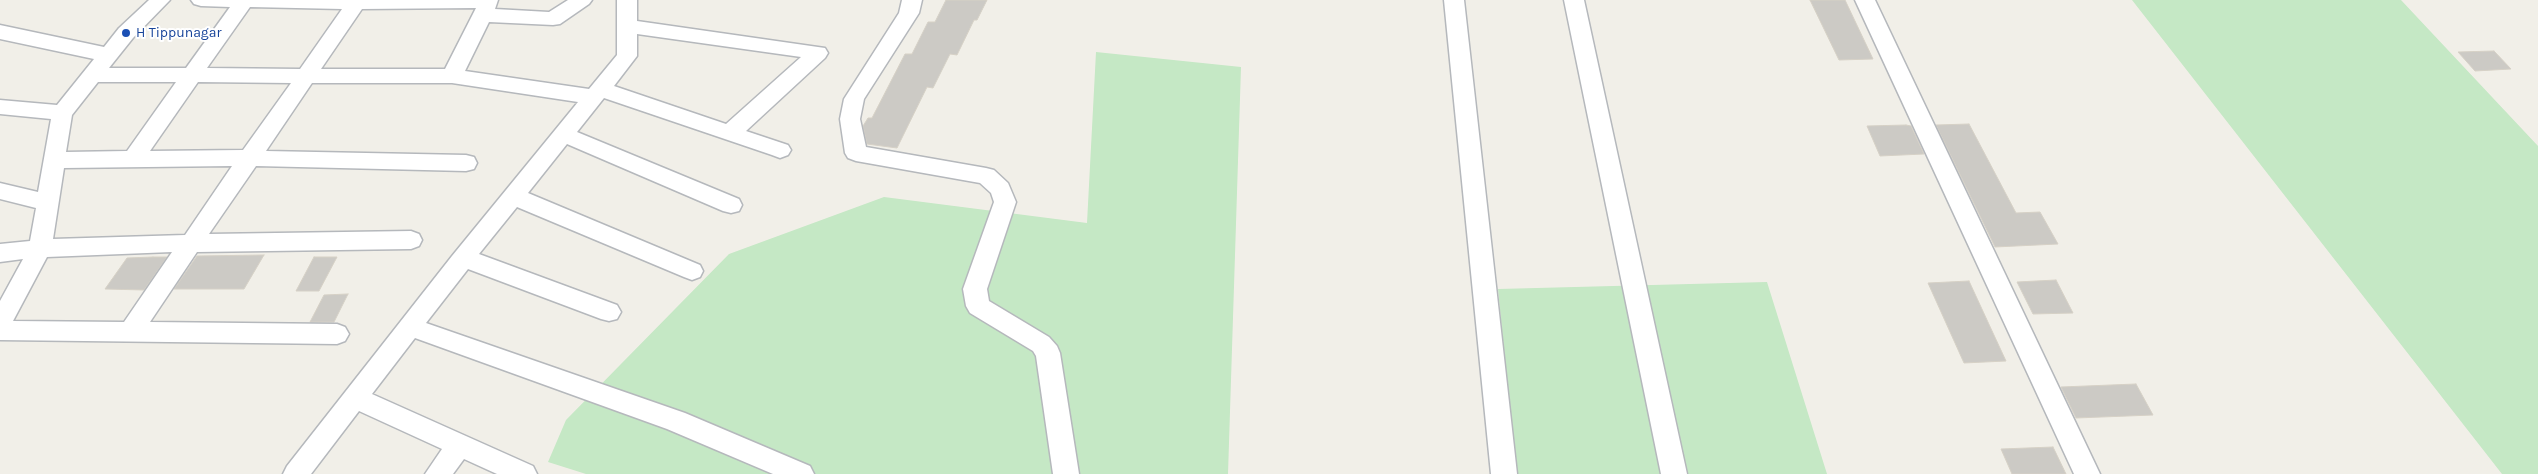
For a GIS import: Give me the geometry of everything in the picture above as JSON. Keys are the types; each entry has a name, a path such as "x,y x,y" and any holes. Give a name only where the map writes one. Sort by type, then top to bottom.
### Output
{"street":[{"path":"0,323 40,248 62,113 126,33 160,0"},
{"path":"201,0 356,3 489,1 452,76"},
{"path":"482,16 553,20 582,0"},
{"path":"296,474 513,196 627,56 626,0"},
{"path":"912,0 909,14 854,99 850,119 856,153 986,176 1000,189 1004,202 975,289 978,306 1041,344 1048,353 1066,474"},
{"path":"1454,0 1504,474"},
{"path":"1574,0 1674,474"},
{"path":"1865,0 2087,474"},
{"path":"133,159 244,1"},
{"path":"130,332 356,3"},
{"path":"627,26 818,53 730,133"},
{"path":"0,32 108,55"},
{"path":"92,75 452,76 596,93 780,150"},
{"path":"0,107 62,113"},
{"path":"563,134 731,205"},
{"path":"55,160 250,158 466,163"},
{"path":"0,191 47,202"},
{"path":"513,196 692,271"},
{"path":"0,254 40,248 191,243 410,240"},
{"path":"464,258 609,312"},
{"path":"410,327 676,421 801,474"},
{"path":"0,330 337,334"},
{"path":"355,398 524,474"},
{"path":"438,474 459,445"}],"green space":[{"path":"2132,0 2401,0 2538,146 2538,474 2502,474"},
{"path":"1096,52 1241,67 1228,474 586,474 548,462 566,420 729,254 884,197 1087,223"},
{"path":"1767,282 1827,474 1516,474 1498,289"}],"building":[{"path":"946,0 987,0 977,20 974,20 957,55 950,54 933,88 927,87 897,148 867,144 863,126 868,118 872,118 905,54 912,54 928,22 935,22"},
{"path":"1810,0 1845,0 1873,59 1839,60"},
{"path":"2494,51 2511,69 2475,71 2458,52"},
{"path":"1969,124 2016,213 2040,212 2058,244 1995,247 1936,125"},
{"path":"1867,126 1911,126 1924,154 1880,156"},
{"path":"264,255 244,289 174,289 197,256"},
{"path":"167,257 144,290 105,289 127,258"},
{"path":"314,257 337,257 319,291 296,291"},
{"path":"2056,280 2073,313 2033,314 2017,282"},
{"path":"1969,281 2006,361 1964,363 1928,283"},
{"path":"348,294 334,322 310,322 324,295"},
{"path":"2136,384 2153,415 2076,418 2061,387"},
{"path":"2053,447 2066,474 2012,474 2001,449"}],"place":[{"name":"H Tippunagar","path":"126,33"}]}
